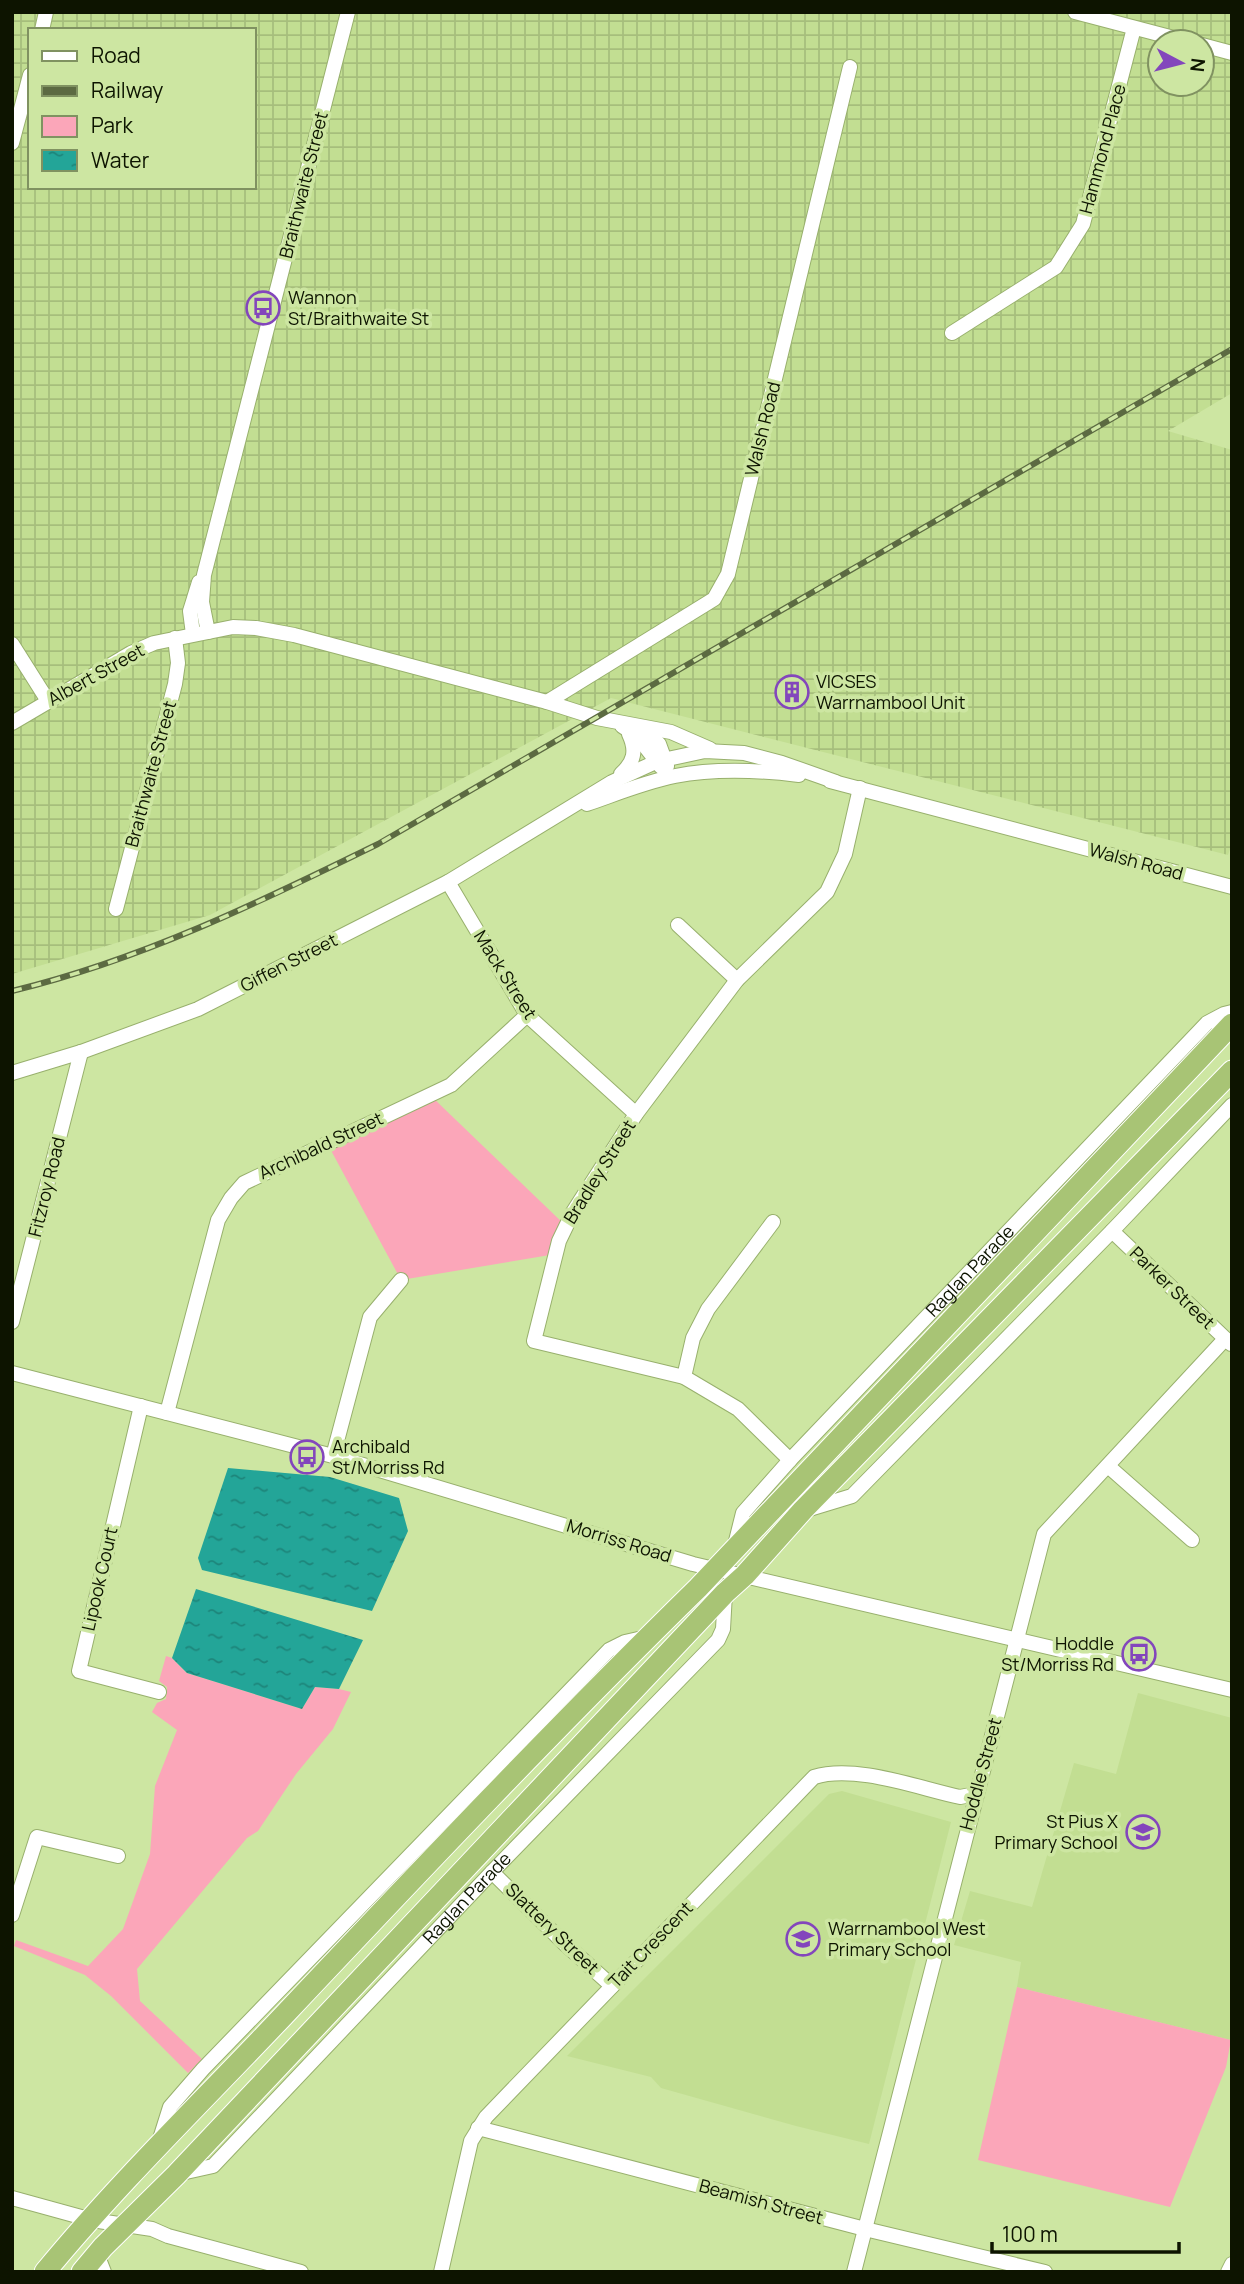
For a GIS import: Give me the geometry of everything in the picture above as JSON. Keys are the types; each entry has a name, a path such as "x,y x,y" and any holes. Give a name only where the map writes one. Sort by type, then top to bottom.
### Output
{"highway":[{"name":"Raglan Parade","path":"45,2272 156,2150 358,1937 715,1569 1232,1024"},
{"name":"Raglan Parade","path":"82,2272 101,2263 124,2226 176,2175 803,1510 1232,1071"}],"street":[{"name":"Braithwaite Street","path":"116,909 175,684 178,663 190,635 191,603 207,561 348,12"},
{"path":"1075,12 1146,31"},
{"name":"Hammond Place","path":"952,333 1056,267 1083,224 1134,28"},
{"name":"Walsh Road","path":"547,702 714,599 728,574 850,67"},
{"path":"12,143 14,125 28,81"},
{"name":"Walsh Road","path":"190,635 233,626 294,635 547,702 620,725 671,732 704,747 760,757 836,782"},
{"name":"Albert Street","path":"12,723 131,653 154,643 190,635"},
{"path":"12,644 48,701"},
{"path":"612,782 630,765 633,758 633,743 620,725"},
{"name":"Walsh Road","path":"620,725 637,736 661,760 688,753 718,751"},
{"path":"642,727 659,744 661,760 669,778"},
{"name":"Giffen Street","path":"12,1073 81,1052 198,1009 448,882 612,782 661,760"},
{"name":"Walsh Road","path":"669,778 708,772 742,771 799,775 836,782 1231,885"},
{"name":"Giffen Street","path":"550,821 587,804 669,778"},
{"name":"Bradley Street","path":"790,1460 738,1409 684,1377 534,1340 559,1241 573,1212 636,1114 737,980 827,892 845,853 860,788"},
{"name":"Mack Street","path":"448,882 527,1015 636,1114"},
{"path":"678,925 737,980"},
{"name":"Raglan Parade","path":"734,1549 743,1513 790,1460 1207,1023 1232,1012"},
{"name":"Archibald Street","path":"167,1413 218,1220 244,1183 451,1085 527,1015"},
{"name":"Fitzroy Road","path":"12,1322 81,1052"},
{"path":"803,1510 852,1496 1230,1109"},
{"path":"684,1377 693,1338 708,1309 773,1222"},
{"name":"Parker Street","path":"1112,1231 1229,1342"},
{"path":"333,1456 370,1317 401,1280"},
{"name":"Hoddle Street","path":"854,2272 1044,1534 1229,1342"},
{"name":"Morriss Road","path":"12,1373 333,1456 715,1569 1232,1690"},
{"name":"Lipook Court","path":"141,1406 79,1671 159,1692"},
{"path":"1108,1466 1192,1540"},
{"name":"Raglan Parade","path":"176,2175 213,2166 492,1872 718,1640 723,1629 725,1593"},
{"name":"Tait Crescent","path":"441,2272 471,2141 486,2117 814,1777 829,1772 849,1772 960,1797 976,1794"},
{"path":"12,1915 37,1837 118,1856"},
{"name":"Slattery Street","path":"492,1872 612,1986"},
{"name":"Beamish Street","path":"478,2128 864,2229 1045,2272"},
{"path":"12,2198 92,2220 152,2229 168,2236 301,2272"},
{"path":"1228,2272 1232,2264"}],"shaded area":[{"path":"12,12 1232,12 1232,393 1168,431 1232,450 1232,843 1228,855 611,698 210,915 12,974"},
{"name":"St Pius X Primary School","path":"1138,1693 1232,1718 1231,2040 1017,1987 1021,1962 954,1945 970,1891 1032,1907 1074,1763 1116,1774"},
{"name":"Warrnambool West Primary School","path":"842,1791 951,1822 869,2144 661,2088 651,2077 567,2056 829,1794"}],"green space":[{"path":"430,1095 566,1226 556,1254 401,1280 327,1143"},
{"path":"166,1656 172,1658 187,1673 302,1709 315,1687 351,1692 333,1729 296,1774 258,1831 247,1838 137,1969 140,2001 202,2059 188,2073 111,1996 85,1975 14,1946 16,1940 88,1966 123,1929 150,1854 155,1786 177,1730 152,1712 157,1703 166,1699 167,1687 159,1681"},
{"path":"1017,1987 1231,2040 1226,2067 1170,2207 978,2160"}],"water":[{"path":"228,1468 330,1477 399,1498 408,1531 372,1611 202,1570 198,1558"},
{"path":"196,1589 363,1640 339,1689 315,1687 302,1709 187,1673 172,1658"}],"railway":[{"path":"12,991 107,963 199,928 378,844 1232,349"}],"place":[{"name":"Wannon St/Braithwaite St","path":"263,308"},
{"name":"VICSES Warrnambool Unit","path":"792,692"},
{"name":"Archibald St/Morriss Rd","path":"307,1457"},
{"name":"Hoddle St/Morriss Rd","path":"1139,1654"},
{"name":"St Pius X Primary School","path":"1143,1832"},
{"name":"Warrnambool West Primary School","path":"803,1939"}]}
